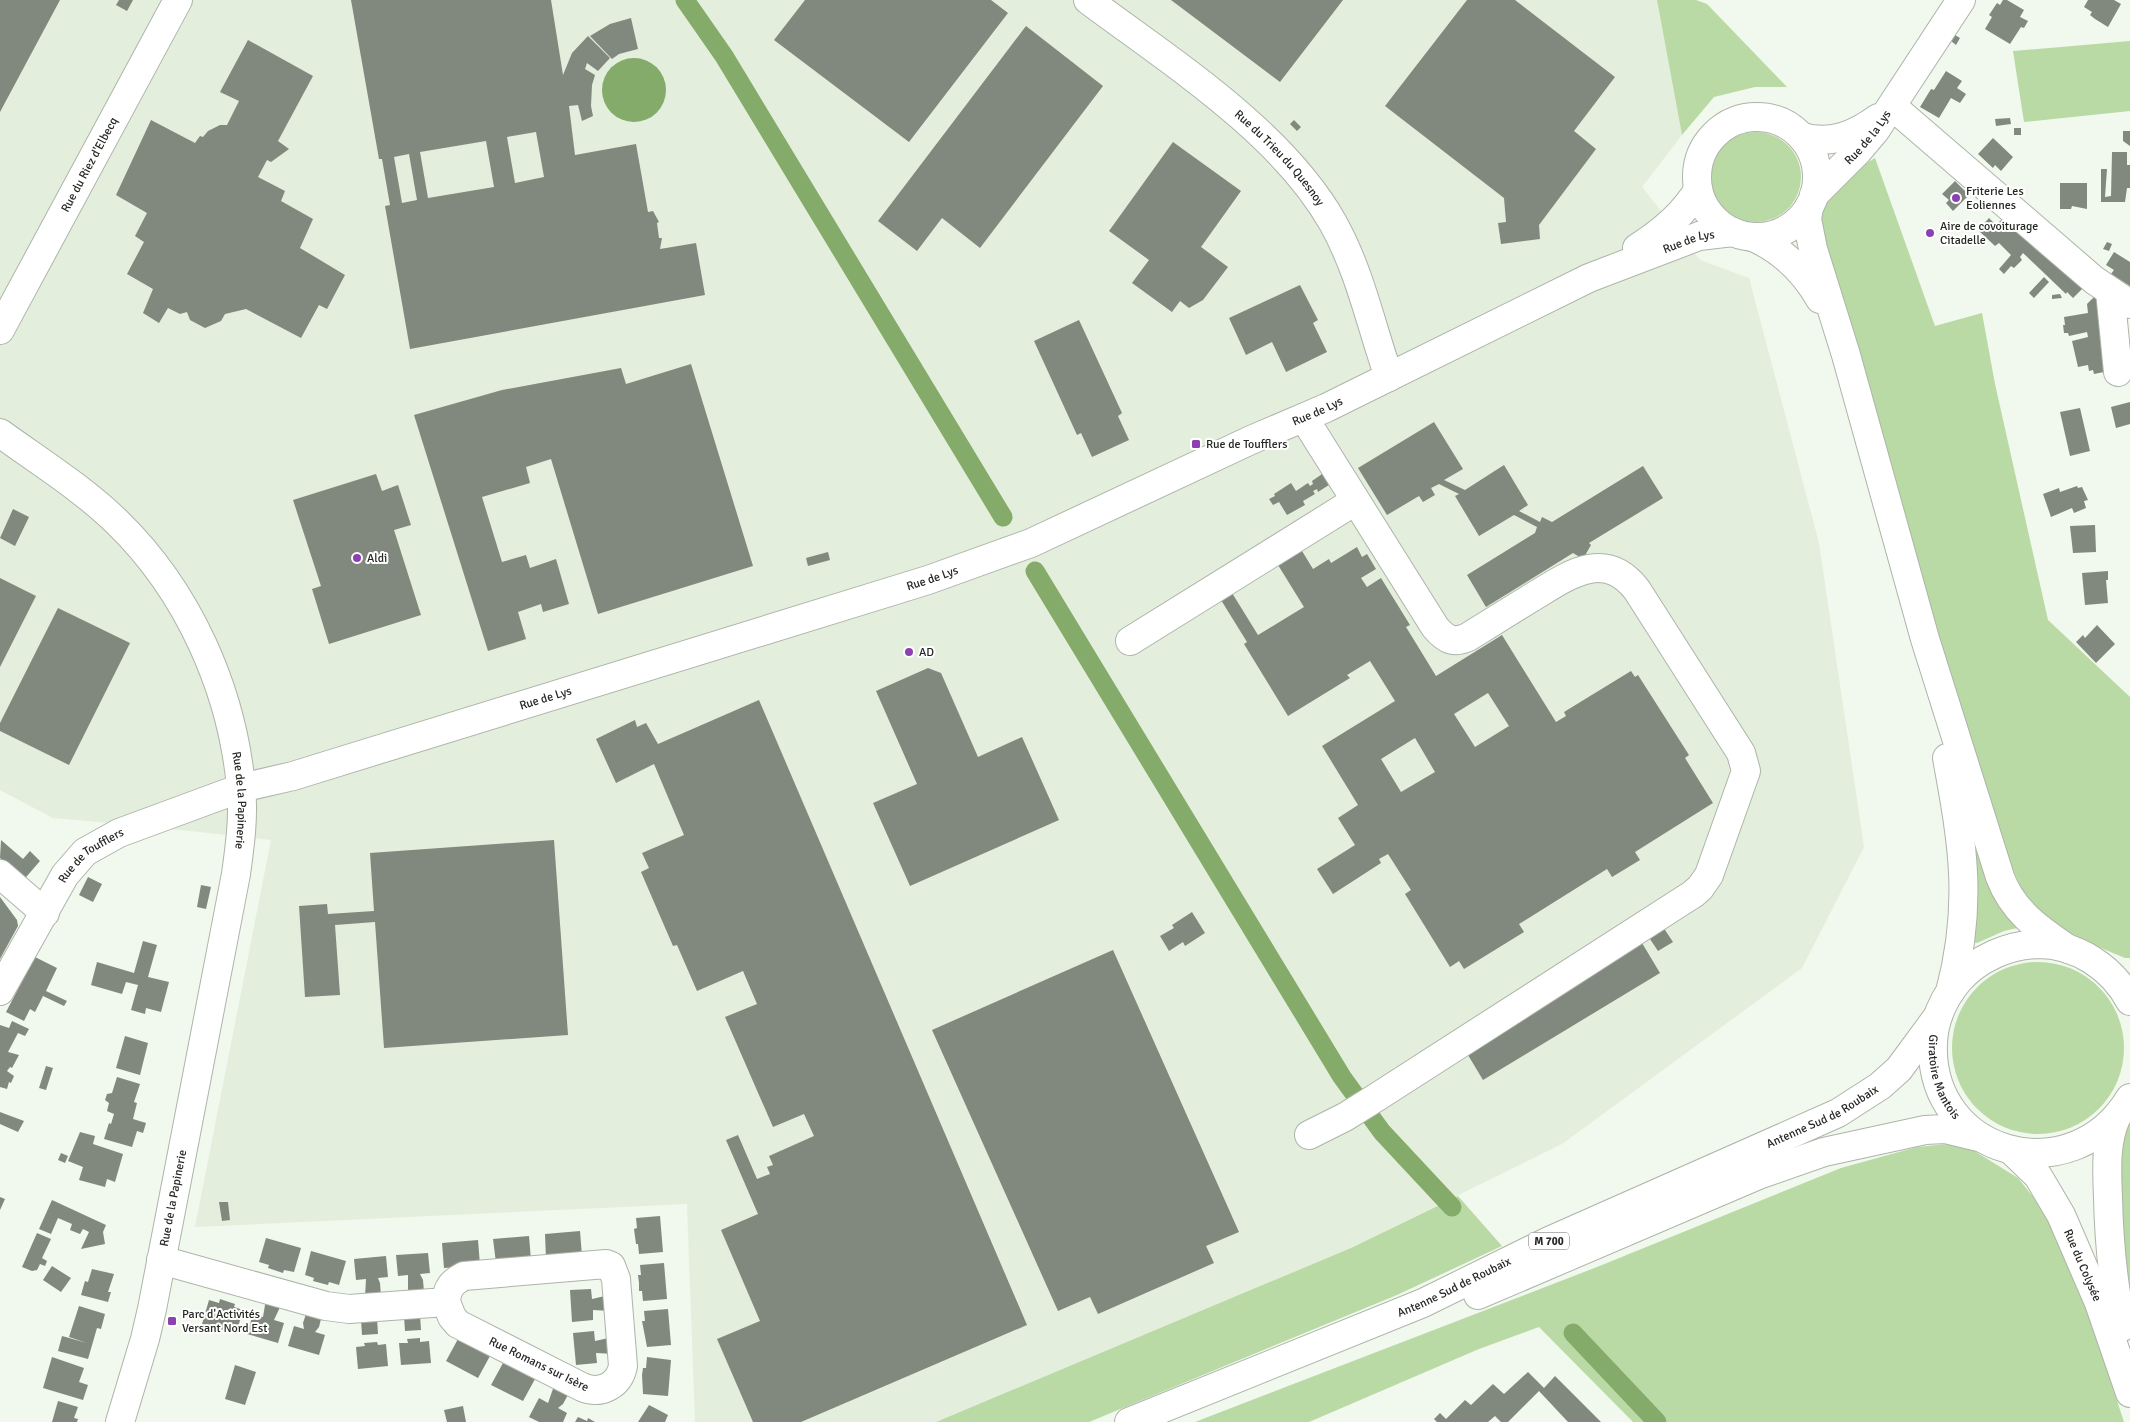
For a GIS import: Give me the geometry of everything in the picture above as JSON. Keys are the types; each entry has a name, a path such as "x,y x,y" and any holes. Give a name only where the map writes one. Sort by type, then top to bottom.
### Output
{"main road":[{"name":"Rue du Riez d'Elbecq","path":"0,330 178,0"},
{"name":"Rue du Trieu du Quesnoy","path":"1088,0 1240,116 1271,146 1313,192 1334,224 1345,247 1390,377"},
{"path":"1961,0 1892,106 2120,298 2118,372"},
{"name":"Rue de la Lys","path":"1802,137 1821,140 1840,138 1865,127 1892,106"},
{"name":"Rue de la Lys","path":"1812,201 1858,151 1892,106"},
{"path":"1846,355 1818,297 1808,280 1797,267 1777,249 1725,228 1711,215 1701,199 1698,190 1697,171 1701,153 1711,137 1726,125 1743,118 1762,117 1780,121 1802,137 1812,152 1817,169 1807,219 1813,249 1846,355 1924,639 2004,887 2013,904 2025,917 2068,949"},
{"name":"Rue de Lys","path":"1589,278 1666,228 1682,213 1698,190"},
{"path":"1743,235 1772,235 1789,228 1797,222 1812,201"},
{"name":"Rue de Lys","path":"241,788 302,773 974,564 1031,543 1251,440 1304,418 1589,278 1699,236 1743,235"},
{"path":"1304,418 1435,627 1448,640 1456,641 1468,637 1569,575 1581,570 1602,568 1623,576 1637,590 1742,753 1746,771 1709,875 1700,888 1377,1098 1345,1117 1309,1134"},
{"name":"Rue de la Papinerie","path":"0,433 80,490 105,511 140,546 168,582 198,634 222,693 235,744 241,788 240,839 236,874 146,1339 120,1422"},
{"path":"1130,641 1355,501"},
{"path":"1924,639 1963,856 1965,902 1962,933 1950,992"},
{"name":"Rue de Toufflers","path":"0,990 74,862 100,842 144,822 241,788"},
{"path":"0,874 45,913"},
{"name":"Giratoire Mantois","path":"2123,1108 2098,1135 2069,1149 2037,1154 2012,1151 1982,1138 1956,1115 1940,1085 1933,1051 1938,1016 1950,992 1972,967 2002,951 2035,944 2068,949 2095,962 2114,978 2130,1001"},
{"path":"2095,962 2130,969"},
{"name":"Antenne Sud de Roubaix","path":"1129,1422 1423,1303 1549,1241 1838,1113 1873,1091 1899,1069 1938,1016"},
{"name":"Rue du Colysée","path":"2123,1108 2112,1128 2108,1148 2109,1241 2114,1290 2130,1370"},
{"name":"Antenne Sud de Roubaix","path":"1161,1422 1463,1301 1793,1161 1856,1144 1925,1130 1951,1129 1982,1138"},
{"name":"Rue du Colysée","path":"2012,1151 2038,1176 2062,1215 2099,1303 2130,1393"},
{"path":"161,1260 339,1309 446,1302"},
{"name":"Rue Romans sur Isère","path":"606,1264 611,1266 616,1279 623,1366 622,1374 612,1385 604,1389 589,1390 458,1324 452,1317 446,1302 450,1285 464,1276 606,1264"},
{"name":"Rue de la Papinerie","path":"140,1422 146,1377 146,1339"}],"shaded area":[{"path":"0,0 1657,0 1682,135 1642,187 1700,260 1749,278 1819,543 1864,847 1802,968 1562,1144 1351,1248 936,1422 695,1422 687,1204 195,1227 271,840 53,818 0,790"},
{"path":"1657,0 1696,0 1707,4 1787,87 1755,87 1714,97 1682,135"},
{"path":"2130,41 2130,111 2024,122 2013,51"},
{"path":"634,58 652,63 657,67 661,72 666,90 661,108 657,113 652,117 634,122 616,117 611,113 607,108 602,90 607,72 611,67 616,63"},
{"path":"1756,132 1773,136 1788,145 1797,160 1801,177 1797,194 1788,209 1773,218 1756,222 1739,218 1724,209 1715,194 1711,177 1715,160 1724,145 1739,136"},
{"path":"1875,158 1935,326 1982,313 1995,384 2048,620 2130,697 2130,958 2125,958 2101,948 2058,927 2026,898 2007,856 1959,710 1818,216 1824,193 1850,173"},
{"path":"1970,834 1974,834 2022,927 2004,931 1977,943 1972,942"},
{"path":"2038,962 2055,964 2071,969 2099,987 2117,1015 2122,1031 2124,1048 2122,1065 2117,1081 2099,1109 2071,1127 2055,1132 2038,1134 2021,1132 2005,1127 1977,1109 1959,1081 1954,1065 1952,1048 1954,1031 1959,1015 1977,987 2005,969 2021,964"},
{"path":"2130,1120 2130,1301 2123,1269 2117,1155"},
{"path":"1947,1144 1968,1147 2018,1178 2042,1208 2078,1283 2124,1422 1633,1422 1539,1327 1479,1349 1309,1422 1195,1422 1597,1267 1841,1168 1917,1147"},
{"path":"1458,1196 1502,1246 1397,1295 1089,1422 936,1422 1351,1248"}],"building":[{"path":"0,0 60,0 0,112"},
{"path":"119,0 133,0 127,11 116,5"},
{"path":"351,0 551,0 563,75 572,53 588,36 610,58 598,71 587,63 585,69 595,75 592,85 591,106 593,116 582,121 578,105 569,106 575,155 636,144 648,212 653,211 659,222 657,223 659,238 662,238 660,249 696,243 705,295 410,349 385,206 390,205 382,159 379,159","holes":["536,132 544,177 515,183 507,137","486,141 494,187 428,198 420,152","409,154 417,200 402,203 394,157"]},
{"path":"805,0 991,0 1008,13 909,142 774,40"},
{"path":"1171,0 1343,0 1280,82"},
{"path":"1467,0 1515,0 1615,77 1574,131 1596,149 1539,225 1540,239 1501,244 1498,223 1506,222 1504,198 1385,106"},
{"path":"2003,0 2007,0 2024,10 2020,17 2028,21 2024,28 2021,27 2010,44 1985,29 1992,17 1989,15 1997,3 2000,5"},
{"path":"2088,0 2114,0 2121,4 2108,27 2090,15 2092,12 2084,7"},
{"path":"631,18 638,49 619,54 612,59 590,36 610,24"},
{"path":"1026,26 1103,86 980,248 942,218 917,251 878,221"},
{"path":"1955,35 1960,38 1956,45 1951,41"},
{"path":"248,40 313,76 278,141 289,149 271,162 267,160 258,177 285,191 281,201 313,219 300,248 345,275 327,309 319,305 301,338 246,309 225,314 221,321 205,328 190,320 187,312 180,314 168,308 159,323 143,313 153,289 127,274 144,242 135,236 147,213 116,195 151,120 195,143 200,136 203,137 208,131 220,125 227,125 239,101 220,92"},
{"path":"1946,71 1962,81 1957,88 1966,94 1960,103 1951,98 1939,118 1920,107 1931,89 1934,90"},
{"path":"2010,118 2011,124 1996,126 1995,119"},
{"path":"1294,120 1301,127 1297,131 1290,124"},
{"path":"2014,128 2021,128 2021,135 2014,135"},
{"path":"2123,131 2130,131 2130,146 2123,141"},
{"path":"1993,138 2013,157 2001,171 1995,165 1993,168 1978,154"},
{"path":"1173,142 1241,191 1201,247 1228,267 1203,300 1189,308 1180,301 1172,312 1132,283 1149,260 1109,231"},
{"path":"2112,152 2127,152 2127,165 2130,165 2130,188 2127,188 2125,202 2101,202 2101,169 2107,169 2105,197 2111,196"},
{"name":"Friterie Les Eoliennes","path":"1955,181 1969,195 1953,211 1946,203 1949,200 1942,194"},
{"path":"2060,183 2087,183 2087,209 2072,206 2071,209 2060,209"},
{"path":"2008,213 2085,286 2073,298 2067,292 2066,294 2023,253 2020,257 2022,260 2014,268 2011,266 2004,274 1999,269 2011,255 1999,243 1995,246 1978,230 1989,218 1996,225"},
{"path":"2107,242 2112,244 2109,251 2103,249"},
{"path":"2114,252 2130,262 2130,286 2111,274 2114,270 2106,265"},
{"path":"2044,277 2049,282 2034,298 2029,293"},
{"path":"1300,285 1318,320 1313,323 1327,352 1286,372 1272,342 1246,355 1229,318"},
{"path":"2060,294 2062,298 2052,299 2052,295"},
{"path":"2095,296 2103,303 2114,370 2094,374 2093,370 2089,371 2088,365 2078,367 2072,341 2088,337 2087,332 2069,336 2068,333 2064,333 2063,325 2065,325 2064,317 2088,313 2087,304"},
{"path":"1079,320 1122,413 1118,416 1129,440 1092,457 1081,433 1077,435 1034,341"},
{"path":"691,364 753,566 598,614 551,459 526,467 530,483 482,497 502,562 526,555 530,568 556,559 569,604 543,612 541,604 518,612 526,639 488,651 414,415 502,390 621,368 626,384"},
{"path":"2130,402 2130,424 2116,428 2111,407"},
{"path":"2080,408 2090,451 2070,456 2060,412"},
{"path":"1434,422 1463,469 1444,480 1465,490 1504,465 1528,505 1519,511 1540,522 1542,517 1552,522 1643,466 1663,498 1589,543 1591,545 1583,559 1573,553 1486,607 1467,575 1535,533 1537,527 1514,515 1479,536 1455,496 1459,494 1439,484 1431,488 1435,495 1423,502 1419,496 1387,515 1358,468"},
{"path":"1325,472 1332,483 1318,492 1317,489 1313,491 1315,494 1303,501 1305,505 1287,515 1279,502 1273,505 1269,499 1291,483 1296,491 1308,483 1310,486 1313,484 1312,481"},
{"name":"Aldi","path":"376,474 382,491 398,485 411,525 394,530 421,615 329,644 312,589 321,586 293,500"},
{"path":"2077,486 2078,488 2082,487 2088,500 2084,501 2086,508 2074,513 2072,508 2051,517 2043,494 2059,488 2060,492"},
{"path":"13,509 29,517 15,546 0,538"},
{"path":"2095,525 2096,552 2073,553 2070,526"},
{"path":"1357,547 1362,557 1367,554 1376,569 1361,578 1367,587 1381,578 1410,625 1406,627 1436,676 1502,635 1556,722 1566,716 1564,712 1631,671 1635,677 1638,675 1689,755 1685,758 1713,803 1635,852 1640,860 1612,877 1607,869 1519,924 1524,932 1464,969 1459,961 1450,967 1405,894 1411,890 1388,854 1379,859 1381,863 1333,894 1317,869 1355,845 1338,818 1358,805 1322,746 1395,701 1370,661 1347,675 1350,678 1288,716 1244,644 1247,642 1221,600 1232,593 1258,635 1304,607 1278,565 1302,551 1313,569 1329,559 1331,563","holes":["1488,693 1509,726 1475,747 1454,714","1415,738 1435,772 1401,792 1381,759"]},
{"path":"828,552 830,560 808,566 806,558"},
{"path":"2108,571 2108,580 2106,580 2108,603 2085,605 2082,573"},
{"path":"0,578 36,596 0,667"},
{"path":"58,608 130,643 69,765 0,731 0,723"},
{"path":"2097,625 2115,644 2096,663 2076,642 2083,635 2085,638"},
{"path":"928,668 941,673 978,757 1022,737 1059,820 910,886 873,803 917,784 876,691"},
{"path":"759,700 1027,1325 801,1422 753,1422 717,1339 760,1321 721,1230 758,1214 726,1140 738,1135 757,1179 770,1174 767,1167 773,1165 769,1156 814,1136 804,1114 773,1127 725,1017 757,1004 743,971 697,991 677,945 673,946 641,872 649,868 642,853 684,835 654,764 616,783 596,739 635,720 637,727 646,723 658,744"},
{"path":"1,840 23,859 30,851 40,861 21,883 12,868 0,858"},
{"path":"554,840 568,1035 384,1048 375,922 335,925 340,995 305,997 299,906 327,904 328,914 374,911 370,853"},
{"path":"88,877 102,884 93,902 79,895"},
{"path":"201,885 211,887 206,909 197,907"},
{"path":"0,897 17,920 18,926 0,959"},
{"path":"1192,912 1205,933 1185,946 1183,942 1169,951 1160,936 1174,928 1172,925"},
{"path":"1663,927 1673,942 1658,951 1648,936"},
{"path":"143,941 157,945 148,977 169,982 161,1012 146,1008 145,1014 131,1010 138,985 126,982 122,994 91,985 97,962 134,973"},
{"path":"1642,943 1660,973 1483,1080 1465,1050"},
{"path":"1113,950 1239,1232 1206,1246 1214,1263 1098,1314 1090,1297 1058,1311 932,1030"},
{"path":"35,957 57,968 46,991 67,1001 64,1006 43,996 35,1012 30,1009 24,1021 6,1012"},
{"path":"12,1021 29,1029 25,1036 18,1033 8,1052 19,1055 12,1068 10,1067 7,1071 14,1076 11,1083 9,1082 7,1089 0,1087 0,1025 9,1028"},
{"path":"125,1036 148,1043 140,1075 116,1068"},
{"path":"46,1066 53,1068 46,1090 39,1088"},
{"path":"117,1077 140,1084 134,1102 137,1103 133,1119 146,1123 143,1133 137,1131 132,1147 104,1139 114,1114 107,1111 109,1103 105,1100 107,1094 112,1093"},
{"path":"0,1112 24,1121 18,1132 0,1124"},
{"path":"80,1132 95,1136 93,1144 123,1154 115,1182 107,1179 105,1187 79,1180 83,1167 68,1161"},
{"path":"61,1153 68,1156 65,1163 58,1160"},
{"path":"0,1197 5,1199 0,1210"},
{"path":"52,1200 106,1225 103,1232 105,1244 81,1249 89,1232 83,1229 80,1234 70,1230 72,1224 58,1218 51,1234 39,1229"},
{"path":"219,1202 228,1202 230,1220 222,1221"},
{"path":"660,1216 663,1252 639,1254 634,1229 637,1228 636,1218"},
{"path":"580,1231 582,1256 546,1259 545,1234"},
{"path":"37,1233 51,1239 42,1258 47,1261 45,1266 40,1264 37,1270 32,1271 22,1267"},
{"path":"529,1236 531,1260 496,1263 493,1239"},
{"path":"266,1238 301,1248 294,1272 284,1270 283,1273 268,1268 269,1265 259,1262"},
{"path":"478,1240 480,1265 444,1268 442,1243"},
{"path":"311,1251 346,1261 339,1285 329,1282 328,1285 313,1281 314,1278 305,1275"},
{"path":"428,1253 430,1273 420,1274 423,1280 424,1292 408,1294 408,1275 398,1276 396,1255"},
{"path":"386,1256 388,1277 378,1278 381,1296 365,1297 366,1279 356,1280 354,1259"},
{"path":"664,1263 667,1299 643,1301 642,1291 639,1291 638,1275 641,1275 640,1265"},
{"path":"52,1266 71,1278 61,1292 43,1280"},
{"path":"92,1269 114,1274 108,1292 111,1292 108,1302 81,1295 85,1281 88,1282"},
{"path":"591,1289 592,1299 609,1295 611,1311 593,1310 593,1320 572,1322 570,1290"},
{"path":"220,1299 235,1304 234,1307 243,1310 236,1334 202,1324 209,1300 219,1303"},
{"path":"266,1299 282,1303 274,1320 284,1323 278,1343 247,1334 253,1314 263,1317"},
{"path":"79,1306 105,1314 101,1329 97,1328 88,1359 58,1351 62,1336 87,1343 69,1337"},
{"path":"668,1309 671,1345 647,1347 642,1321 645,1321 644,1311"},
{"path":"307,1311 322,1315 319,1327 315,1332 325,1335 319,1355 288,1346 294,1326 304,1329 303,1323"},
{"path":"420,1315 421,1330 405,1331 404,1316"},
{"path":"377,1318 378,1334 362,1335 361,1320"},
{"path":"594,1331 595,1341 613,1337 614,1354 596,1353 597,1363 576,1365 573,1333"},
{"path":"420,1338 420,1342 429,1341 431,1363 401,1365 399,1343 408,1343 407,1339"},
{"path":"458,1339 467,1344 468,1341 482,1348 481,1351 490,1356 478,1378 446,1361"},
{"path":"377,1342 378,1345 386,1344 388,1366 358,1369 356,1347 365,1346 364,1343"},
{"path":"52,1357 84,1368 79,1382 88,1385 83,1400 43,1388"},
{"path":"647,1357 671,1360 668,1396 643,1394 642,1375 643,1368 646,1368"},
{"path":"503,1363 512,1367 513,1365 527,1372 526,1375 535,1379 523,1401 491,1385"},
{"path":"235,1365 256,1372 245,1405 225,1399"},
{"path":"1528,1372 1544,1388 1555,1376 1601,1422 1568,1422 1539,1391 1508,1422 1501,1422 1495,1416 1488,1422 1437,1422 1434,1419 1440,1413 1446,1419 1465,1400 1471,1405 1493,1384 1504,1394"},
{"path":"554,1386 569,1393 563,1404 558,1408 567,1413 563,1422 539,1422 529,1417 539,1398 548,1403"},
{"path":"58,1401 78,1407 74,1418 78,1419 77,1422 52,1422"},
{"path":"649,1405 668,1415 665,1422 638,1422"},
{"path":"463,1406 466,1422 447,1422 444,1410"},
{"path":"578,1417 587,1421 588,1418 595,1422 575,1422"}],"waterway":[{"path":"685,0 724,56 1003,517"},
{"path":"1035,571 1342,1077 1382,1132 1452,1207"},
{"path":"1573,1333 1657,1422"}],"place":[{"name":"Friterie Les Eoliennes","path":"1956,198"},
{"name":"Aire de covoiturage Citadelle","path":"1930,233"},
{"name":"Rue de Toufflers","path":"1196,444"},
{"name":"Aldi","path":"357,558"},
{"name":"AD","path":"909,652"},
{"name":"Parc d'Activités Versant Nord Est","path":"172,1321"}]}
